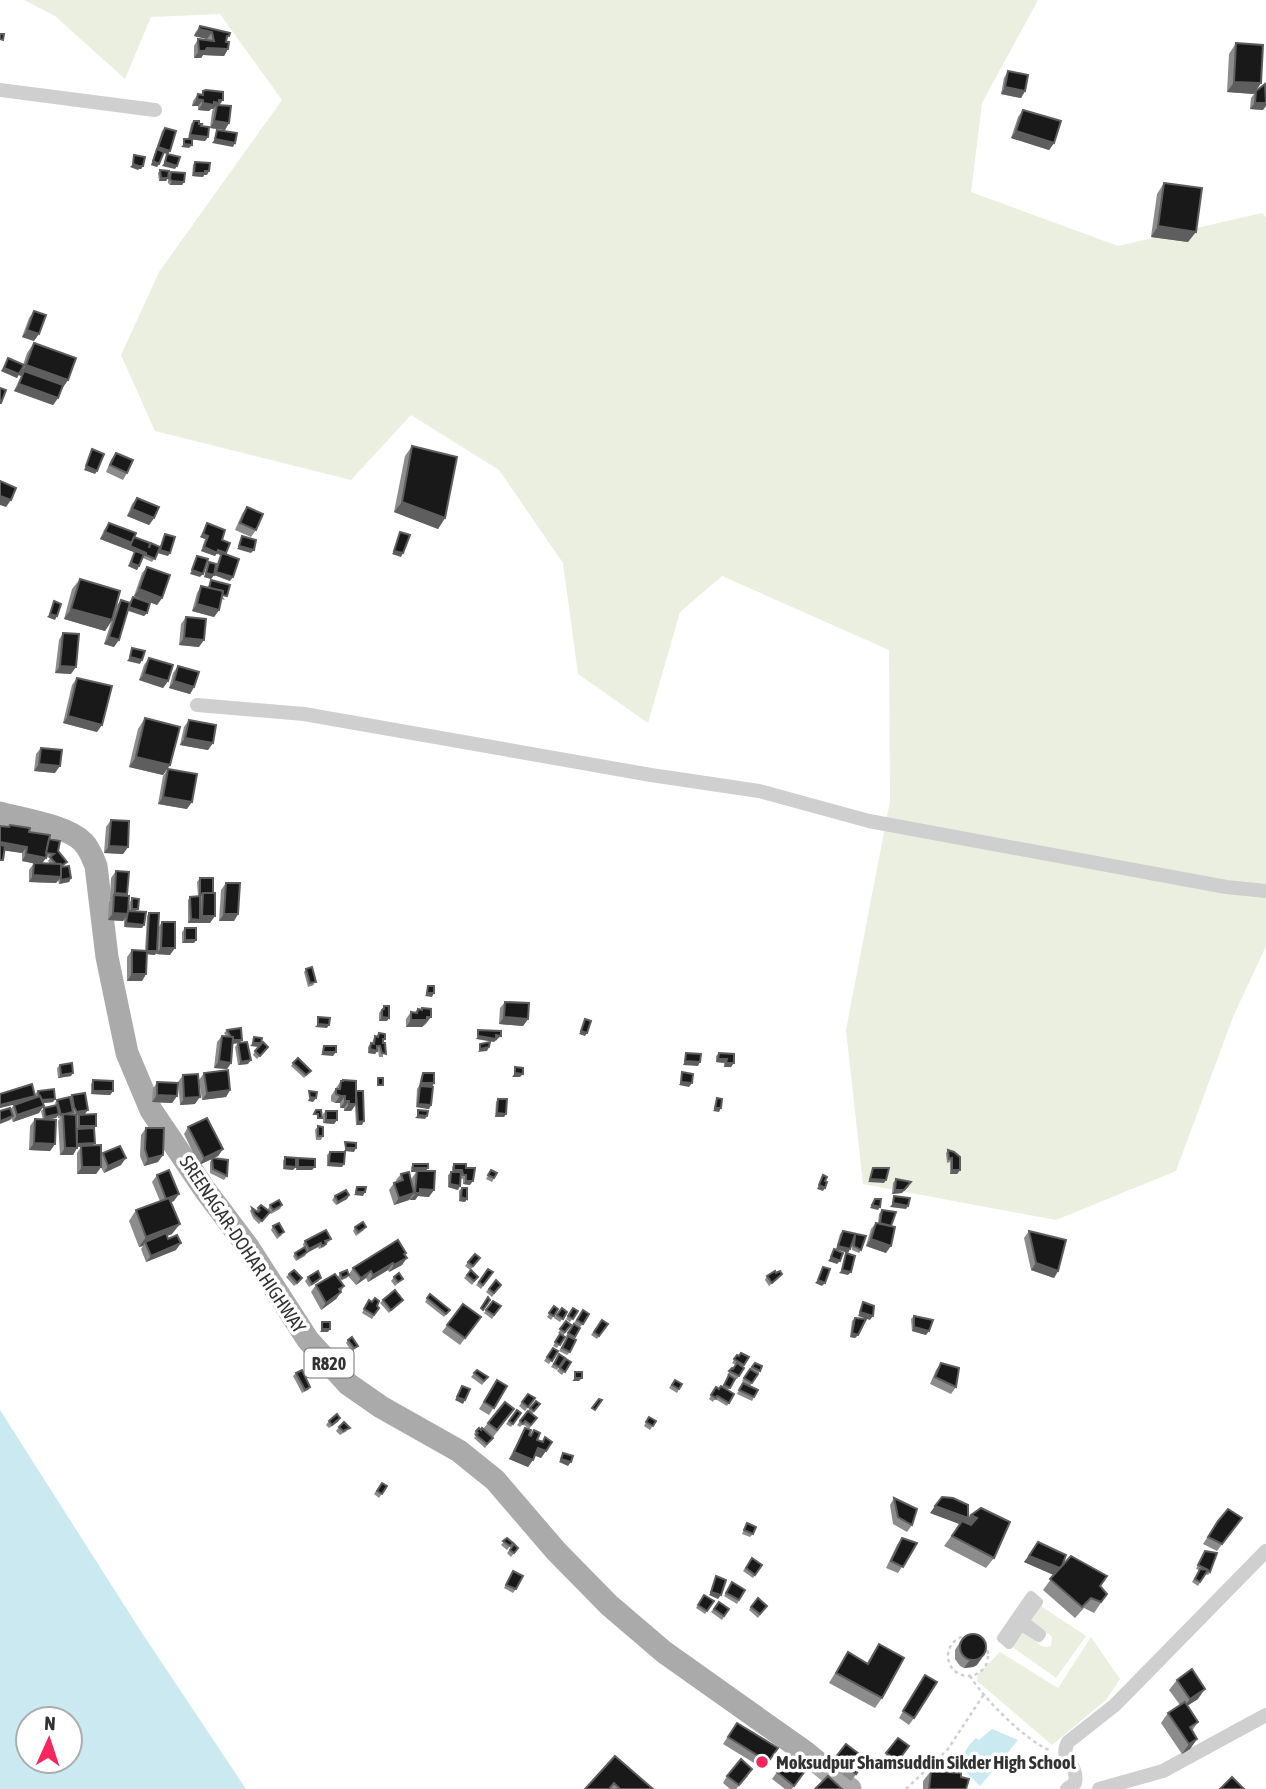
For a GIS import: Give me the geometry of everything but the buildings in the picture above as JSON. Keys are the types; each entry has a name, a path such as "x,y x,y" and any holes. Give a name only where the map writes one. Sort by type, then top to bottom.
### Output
{"main road":[{"name":"SREENAGAR-DOHAR HIGHWAY","path":"0,813 67,831 83,842 91,855 96,866 107,957 127,1053 150,1110 248,1247 308,1340 348,1384 381,1408 458,1451 495,1480 600,1596 664,1653 805,1752 850,1789"}],"street":[{"path":"0,90 155,110"},
{"path":"197,705 304,714 651,775 759,791 869,821 1226,887 1266,891"},
{"path":"1067,1789 1075,1783 1077,1776 1064,1754 1068,1742 1115,1705 1266,1551"},
{"path":"1031,1596 1038,1602 1024,1621 1041,1634 1039,1637 1021,1626 1009,1644 1003,1639 1031,1596"},
{"path":"1099,1789 1163,1771 1266,1715"}],"path":[{"path":"970,1676 977,1674 986,1665 988,1652 986,1646 976,1637 963,1636 952,1643 947,1656 952,1668 957,1673 970,1676 1009,1719 1041,1747 1052,1751 1064,1749"},
{"path":"906,1789 948,1749 985,1694"}],"green space":[{"path":"24,0 1038,0 982,103 971,192 1118,246 1262,213 1266,217 1266,946 1233,1017 1176,1171 1056,1220 863,1184 846,1030 890,801 889,650 722,576 680,612 648,723 578,674 563,563 499,470 411,415 351,480 155,431 121,355 159,272 282,100 220,14 151,17 125,79 55,16"},
{"path":"1038,1604 1086,1636 1056,1678 1011,1646 1023,1629 1041,1646 1051,1646 1052,1637 1041,1633 1028,1621"},
{"path":"1091,1637 1120,1679 1106,1700 1052,1745 977,1681 978,1674 1000,1652 1058,1688"}],"water":[{"path":"0,1410 140,1630 246,1789 0,1789"},
{"path":"992,1729 1018,1740 980,1786 958,1764 969,1745"}],"place":[{"name":"Moksudpur Shamsuddin Sikder High School","path":"762,1762"}]}
